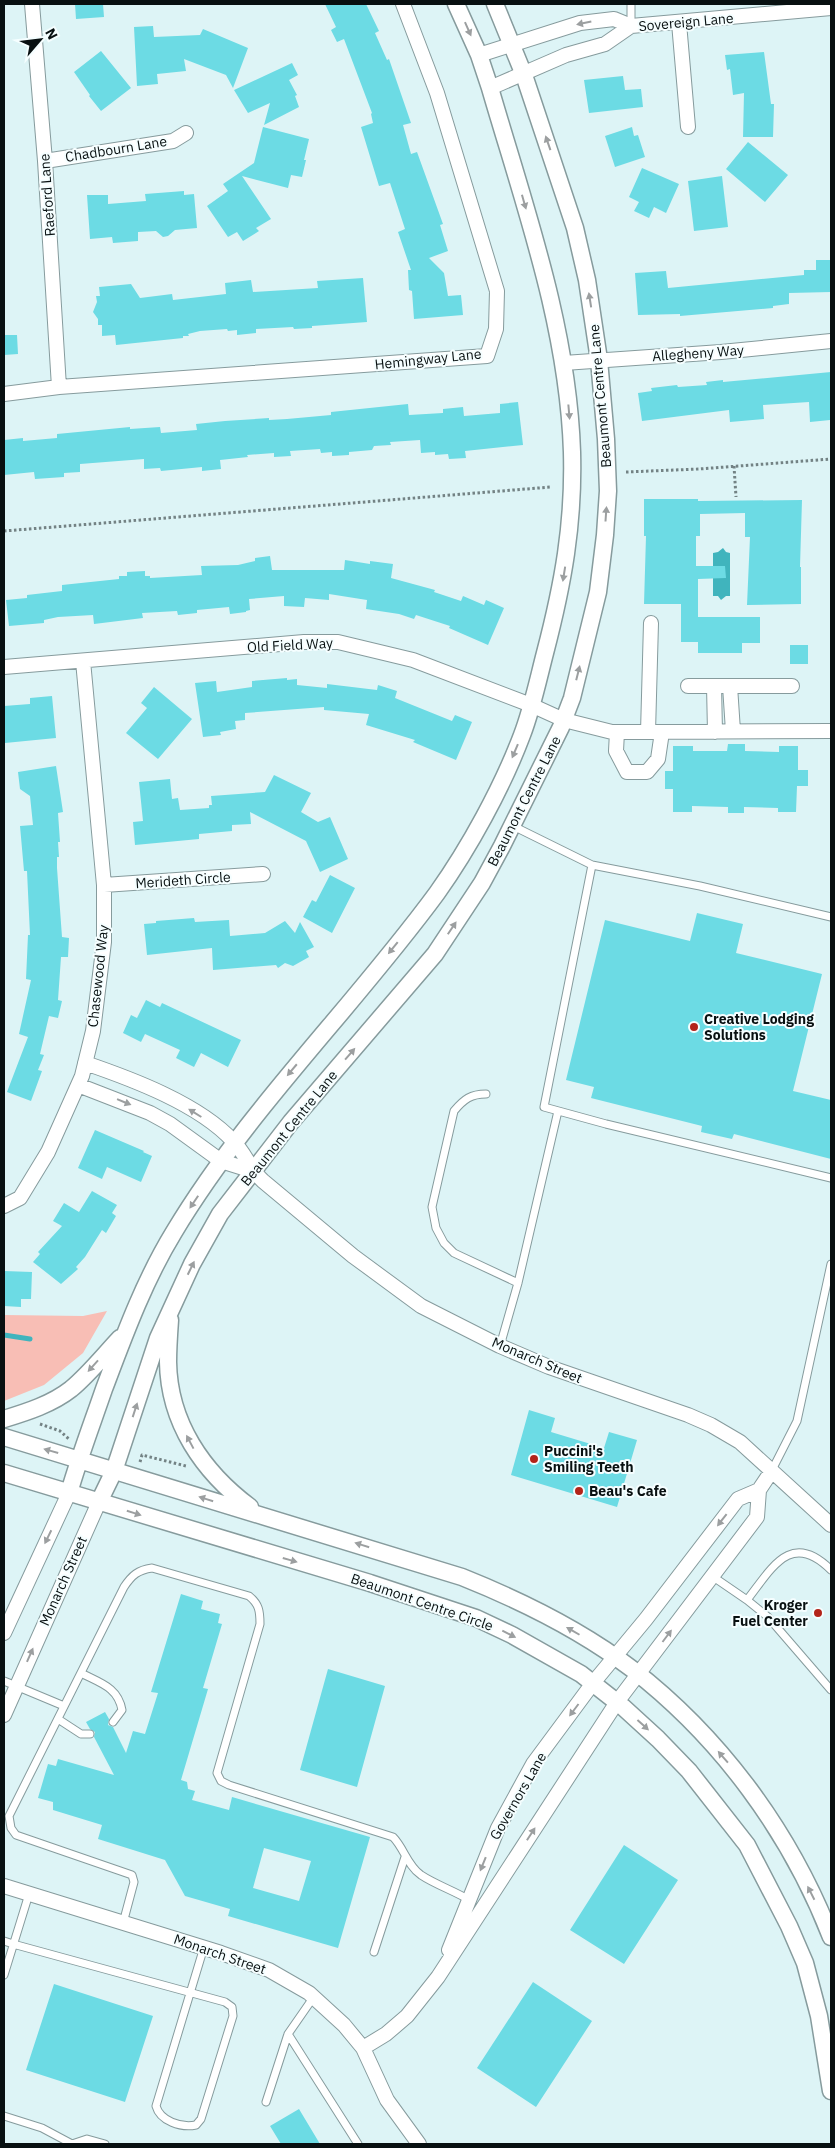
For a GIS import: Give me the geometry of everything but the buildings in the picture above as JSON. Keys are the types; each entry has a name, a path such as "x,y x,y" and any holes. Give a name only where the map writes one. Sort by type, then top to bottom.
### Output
{"street":[{"name":"Raeford Lane","path":"32,4 45,161 59,387"},
{"name":"Hemingway Lane","path":"4,394 59,387 487,356 496,329 497,291 437,93 403,4"},
{"path":"4,1633 10,1600 69,1493 79,1459 127,1330 173,1233 234,1142 437,893 476,830 509,765 522,734 531,705 561,589 568,544 572,453 564,363 549,290 490,88 479,55 456,4"},
{"name":"Beaumont Centre Lane","path":"99,1502 114,1472 158,1338 192,1264 220,1214 291,1122 436,954 482,884 564,720 572,698 598,592 605,535 608,491 606,439 599,360 587,280 575,228 524,74 495,4"},
{"name":"Sovereign Lane","path":"479,55 580,23 614,18 630,26 831,8"},
{"path":"679,23 688,127"},
{"name":"Sovereign Lane","path":"490,88 566,55 604,44 630,26"},
{"name":"Chadbourn Lane","path":"45,161 172,141 186,134"},
{"name":"Allegheny Way","path":"564,363 721,352 831,341"},
{"path":"651,623 655,732 658,759 647,772 627,772 616,751 617,732 655,732 733,732 831,731"},
{"name":"Old Field Way","path":"4,668 304,642 338,642 413,660 531,705 564,720 617,732"},
{"name":"Chasewood Way","path":"4,1206 20,1198 48,1152 78,1085 93,1031 104,942 104,886 83,661"},
{"path":"688,686 792,686"},
{"path":"714,686 714,732"},
{"path":"730,686 733,732"},
{"name":"Merideth Circle","path":"104,886 263,874"},
{"path":"85,1063 158,1091 216,1125 234,1142 253,1172"},
{"path":"78,1085 150,1113 170,1124 221,1162 253,1172"},
{"name":"Monarch Street","path":"253,1172 353,1256 421,1306 500,1346 549,1367 688,1414 711,1425 740,1442 831,1525"},
{"path":"170,1312 168,1363 172,1392 180,1422 192,1446 209,1471 229,1492 259,1514"},
{"path":"4,1419 28,1412 52,1401 71,1389 127,1330"},
{"path":"4,1437 462,1577 532,1607 638,1675 711,1742 763,1807 797,1864 831,1937"},
{"path":"759,1490 771,1472"},
{"name":"Beaumont Centre Circle","path":"4,1473 370,1583 476,1618 512,1635 581,1674 617,1702 658,1739 689,1771 747,1845 792,1933 825,2014 831,2091"},
{"name":"Governors Lane","path":"363,2048 386,2034 407,2016 438,1977 617,1702 757,1517 759,1490 738,1499 646,1619 593,1683 533,1764 498,1828 438,1977"},
{"name":"Monarch Street","path":"4,1715 10,1684 99,1502"},
{"name":"Monarch Street","path":"4,1886 204,1947 270,1970 314,1998 344,2025 363,2048 387,2100 419,2144"}],"lane":[{"path":"630,26 631,4"},
{"path":"512,826 592,866 700,886 831,917"},
{"path":"592,866 544,1107 606,1124 831,1178"},
{"path":"486,1094 474,1094 462,1102 454,1111 432,1207 436,1228 444,1243 454,1254 518,1283"},
{"path":"500,1346 518,1283 558,1111"},
{"path":"771,1472 797,1421 831,1264"},
{"path":"748,1600 778,1560 792,1552 807,1552 822,1561 831,1570"},
{"path":"123,1922 134,1882 132,1875 16,1836 11,1828 9,1816 124,1586 140,1570 152,1568 249,1596 255,1601 260,1610 260,1624 217,1773 221,1781 228,1785 393,1837 399,1843 405,1857 420,1874 483,1908"},
{"path":"712,1576 748,1600 768,1617 831,1690"},
{"path":"81,1673 114,1691 120,1699 122,1710 113,1722"},
{"path":"10,1684 64,1706"},
{"path":"58,1718 81,1734 90,1734"},
{"path":"374,1952 405,1857"},
{"path":"4,1975 29,1894"},
{"path":"4,1941 191,1992 225,2002 232,2008 233,2016 201,2119 196,2125 189,2126 164,2119 158,2113 156,2106 191,1992 204,1947"},
{"path":"266,2102 288,2034 314,1998"},
{"path":"288,2034 358,2144"},
{"path":"4,2116 42,2128 72,2144 87,2139 105,2144"}],"path":[{"path":"626,472 831,459"},
{"path":"734,466 736,497"},
{"path":"4,531 552,487"},
{"path":"36,1423 60,1431 74,1441"},
{"path":"140,1464 142,1456 187,1466 193,1470"}],"shaded area":[{"path":"107,1311 83,1353 44,1385 4,1401 4,1315 83,1316"}],"water":[{"path":"723,548 726,552 730,553 730,596 726,596 721,600 718,596 713,596 713,553"}],"waterway":[{"path":"4,1335 30,1339"}],"place":[{"name":"Creative Lodging Solutions","path":"694,1027"},
{"name":"Puccini's Smiling Teeth","path":"534,1459"},
{"name":"Beau's Cafe","path":"579,1491"},
{"name":"Kroger Fuel Center","path":"818,1613"}]}
